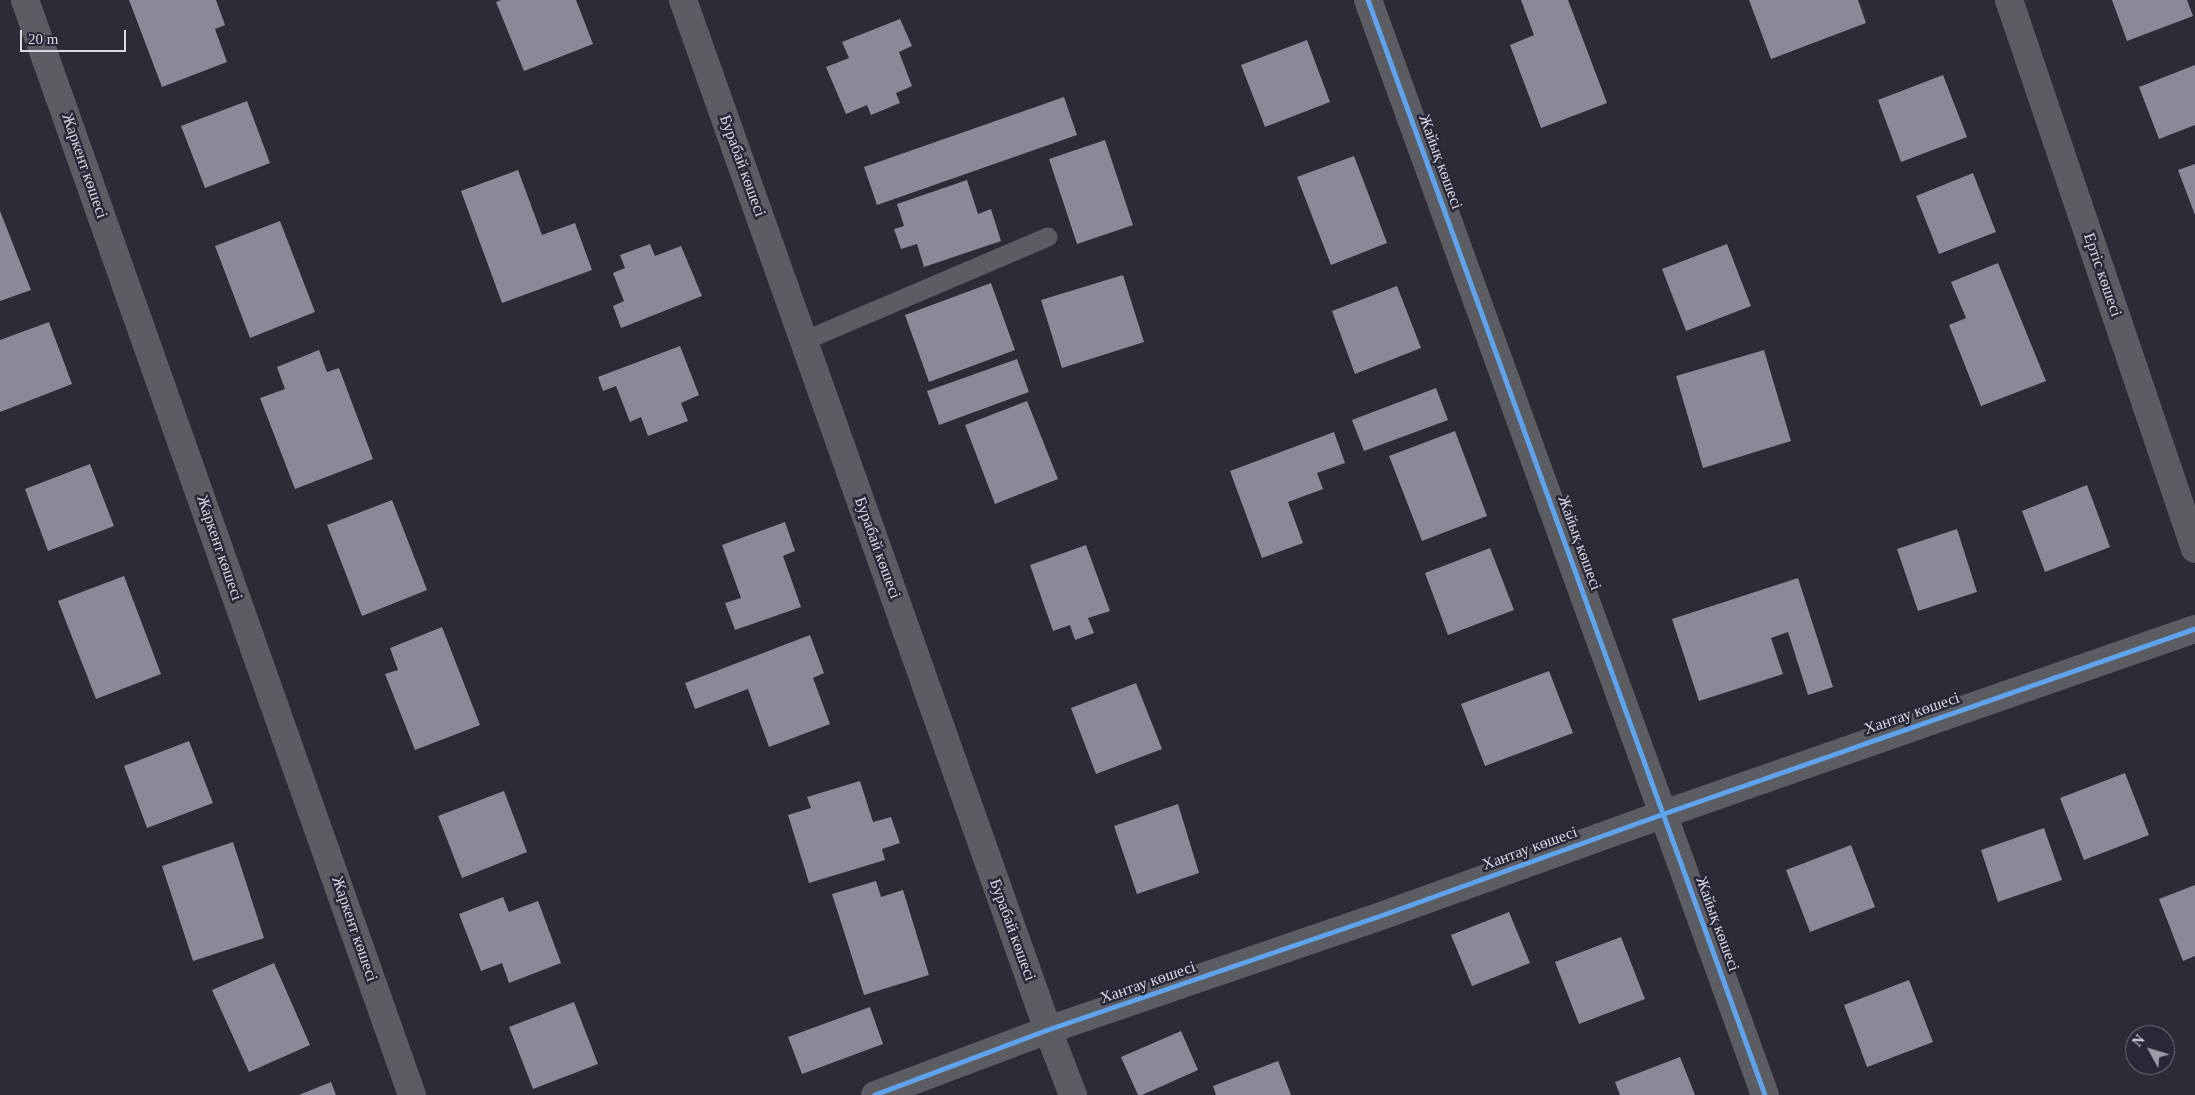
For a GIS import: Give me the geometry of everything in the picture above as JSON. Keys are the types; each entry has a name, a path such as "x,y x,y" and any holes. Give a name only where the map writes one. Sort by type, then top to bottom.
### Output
{"street":[{"name":"Жаркент көшесі","path":"25,0 412,1095"},
{"name":"Бурабай көшесі","path":"683,0 1048,1030 1073,1095"},
{"name":"Жайық көшесі","path":"1368,0 1664,814 1764,1095"},
{"name":"Ертіс көшесі","path":"2010,0 2195,549"},
{"name":"Хантау көшесі","path":"875,1095 1048,1030 1381,916 1664,814 2195,629"}],"lane":[{"path":"804,341 1048,237"}],"building":[{"path":"129,0 216,0 225,25 215,29 227,62 162,87"},
{"path":"501,0 576,0 593,44 524,71 496,2"},
{"path":"1521,0 1568,0 1607,103 1541,128 1510,45 1534,35"},
{"path":"1749,0 1858,0 1866,23 1771,59"},
{"path":"2112,0 2187,0 2193,16 2127,41"},
{"path":"900,19 912,46 899,52 912,86 896,93 900,103 871,115 867,105 846,114 826,67 849,58 842,42"},
{"path":"1307,40 1330,102 1265,127 1241,65"},
{"path":"2195,65 2195,125 2159,139 2139,87"},
{"path":"1943,75 1967,137 1901,162 1878,100"},
{"path":"1064,97 1077,135 877,205 864,167"},
{"path":"247,101 270,163 205,188 181,126"},
{"path":"1105,140 1133,225 1077,244 1049,159"},
{"path":"1354,156 1387,243 1331,265 1297,177"},
{"path":"2195,164 2195,215 2178,170"},
{"path":"518,170 542,235 575,223 592,270 502,303 461,191"},
{"path":"1973,173 1996,232 1939,254 1916,196"},
{"path":"967,180 978,214 991,209 1001,241 924,267 917,244 901,249 894,229 904,226 897,204"},
{"path":"0,211 31,290 0,301"},
{"path":"280,221 315,312 250,338 215,246"},
{"path":"650,244 655,256 681,246 702,296 621,328 613,306 624,301 613,273 625,268 620,255"},
{"path":"1727,244 1751,306 1686,331 1662,269"},
{"path":"1998,263 2046,381 1981,406 1949,325 1966,318 1951,282"},
{"path":"1123,275 1144,342 1062,368 1041,300"},
{"path":"991,283 1015,350 929,382 905,315"},
{"path":"1397,286 1421,348 1355,374 1332,311"},
{"path":"49,322 72,384 0,412 0,340"},
{"path":"680,346 699,395 681,403 688,421 648,436 641,417 630,422 616,386 603,391 598,377"},
{"path":"319,350 327,372 339,368 373,459 295,489 260,398 285,389 277,367"},
{"path":"1764,350 1791,441 1703,468 1676,376"},
{"path":"1017,359 1029,392 939,425 927,391"},
{"path":"1436,388 1448,420 1364,451 1352,420"},
{"path":"1027,401 1058,479 995,504 965,425"},
{"path":"1455,431 1487,516 1422,541 1389,456"},
{"path":"1334,432 1345,463 1317,473 1323,489 1288,502 1303,543 1262,558 1230,471"},
{"path":"90,464 114,526 48,551 25,489"},
{"path":"2087,485 2110,547 2045,572 2022,511"},
{"path":"392,500 427,590 362,616 327,525"},
{"path":"785,522 795,551 783,556 801,607 735,630 725,603 741,598 722,545"},
{"path":"1957,529 1977,592 1918,611 1897,549"},
{"path":"1086,545 1110,611 1088,618 1094,633 1075,640 1070,625 1053,631 1030,565"},
{"path":"1490,548 1514,610 1448,635 1425,573"},
{"path":"124,576 161,674 96,699 58,601"},
{"path":"1798,578 1833,687 1808,695 1788,632 1771,638 1783,674 1699,701 1672,619"},
{"path":"442,627 480,725 415,750 385,674 398,670 390,648"},
{"path":"810,635 824,673 813,678 830,724 769,747 748,689 695,709 685,683"},
{"path":"1549,671 1573,733 1485,766 1461,704"},
{"path":"1136,683 1162,749 1096,774 1071,708"},
{"path":"189,741 213,803 147,828 124,766"},
{"path":"2125,773 2149,835 2084,860 2060,798"},
{"path":"860,781 873,822 891,817 900,843 882,849 885,860 809,883 788,815 811,808 807,797"},
{"path":"504,791 527,852 462,878 438,816"},
{"path":"1178,804 1199,873 1137,894 1114,826"},
{"path":"2044,828 2062,880 1998,902 1981,850"},
{"path":"233,842 264,938 193,961 162,866"},
{"path":"1851,845 1875,907 1810,932 1786,870"},
{"path":"876,881 881,897 903,890 929,975 864,995 832,894"},
{"path":"2195,885 2195,956 2183,961 2159,899"},
{"path":"503,897 509,912 538,901 561,963 509,983 502,963 481,971 459,914"},
{"path":"1509,912 1530,963 1472,986 1451,935"},
{"path":"1621,937 1645,999 1579,1024 1555,962"},
{"path":"274,963 310,1045 249,1072 212,990"},
{"path":"1909,980 1933,1042 1867,1067 1844,1005"},
{"path":"574,1002 598,1064 533,1089 509,1027"},
{"path":"870,1007 883,1044 802,1074 788,1037"},
{"path":"1181,1031 1198,1070 1142,1095 1138,1095 1121,1057"},
{"path":"1680,1057 1695,1095 1620,1095 1615,1082"},
{"path":"1278,1061 1291,1095 1216,1095 1213,1086"},
{"path":"331,1082 336,1095 299,1095"}],"cycle path":[{"path":"1368,0 1765,1095"},
{"path":"875,1095 1048,1030 1381,916 1664,814 2195,629"}]}
